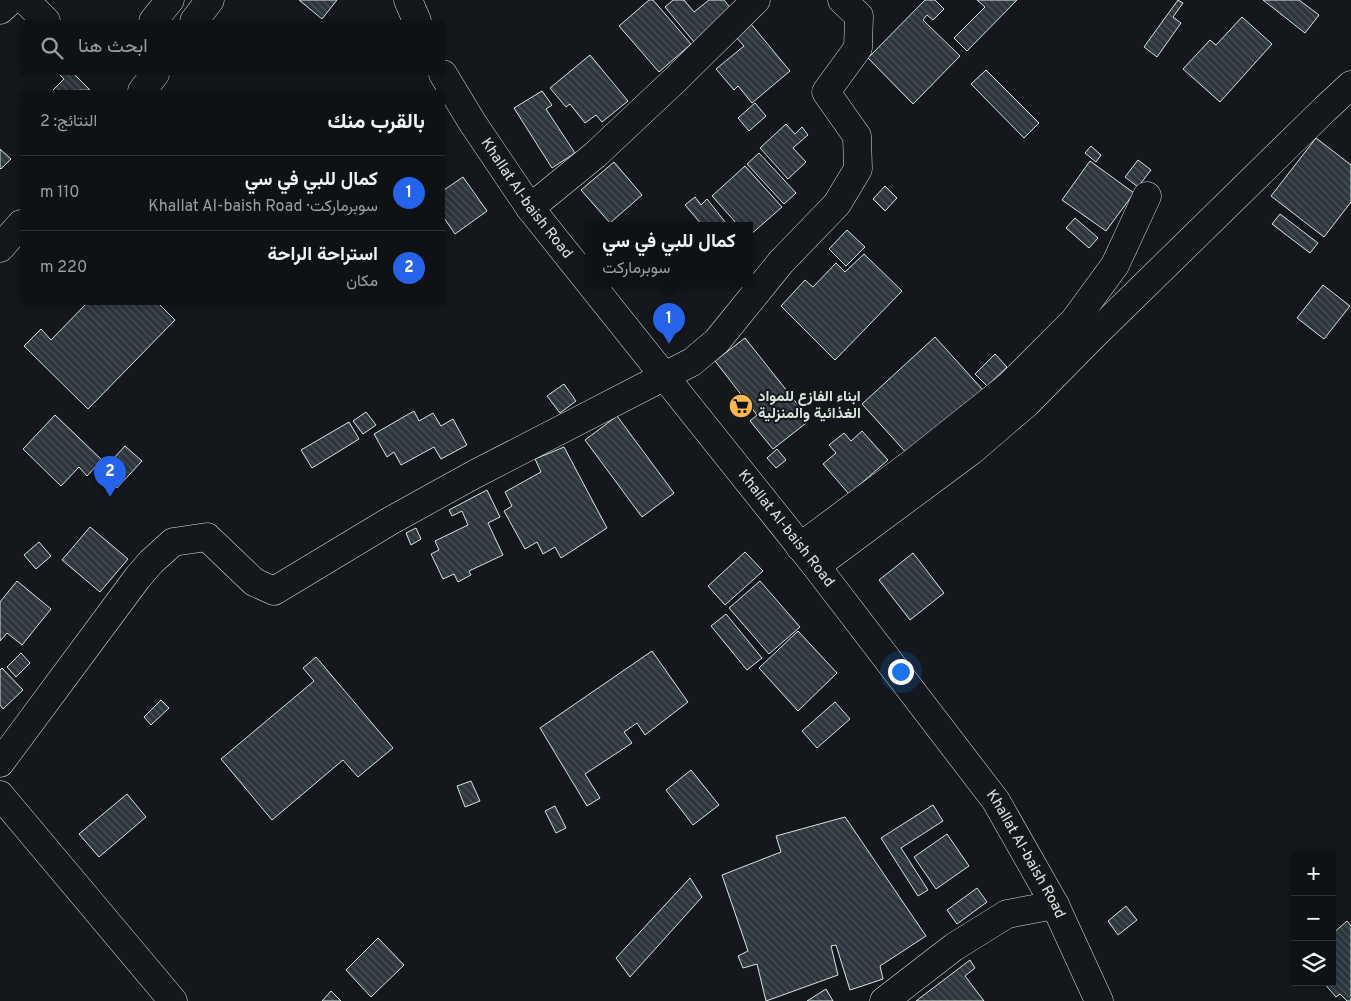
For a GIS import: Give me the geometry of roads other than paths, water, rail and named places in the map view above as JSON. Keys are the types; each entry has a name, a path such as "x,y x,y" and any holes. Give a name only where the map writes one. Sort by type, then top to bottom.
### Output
{"street":[{"path":"0,10 11,0"},
{"path":"25,0 45,20"},
{"path":"154,20 170,0"},
{"path":"195,20 210,0"},
{"path":"408,0 417,20"},
{"path":"530,208 595,156 756,0"},
{"path":"0,762 138,577 172,542 207,537 254,582 274,591 390,521 692,362 716,341 781,262 836,204 858,170 857,136 826,92 858,48 859,16 842,0"},
{"path":"143,90 154,75"},
{"name":"Khallat Al-baish Road","path":"444,75 472,122 530,208 585,277"},
{"path":"808,556 971,451 1027,403 1091,338 1351,85"},
{"path":"808,556 915,461 1009,386 1074,320 1115,265 1147,196"},
{"path":"0,248 20,225"},
{"name":"Khallat Al-baish Road","path":"593,287 808,556 996,801 1055,905 1099,1001"},
{"path":"0,795 173,1001"},
{"path":"884,1001 954,947 1007,914 1055,905"}],"place":[{"name":"كمال للبي في سي","path":"669,344"},
{"name":"ابناء الفازع للمواد الغذائية والمنزلية","path":"741,406"},
{"name":"استراحة الراحة","path":"110,497"}]}
